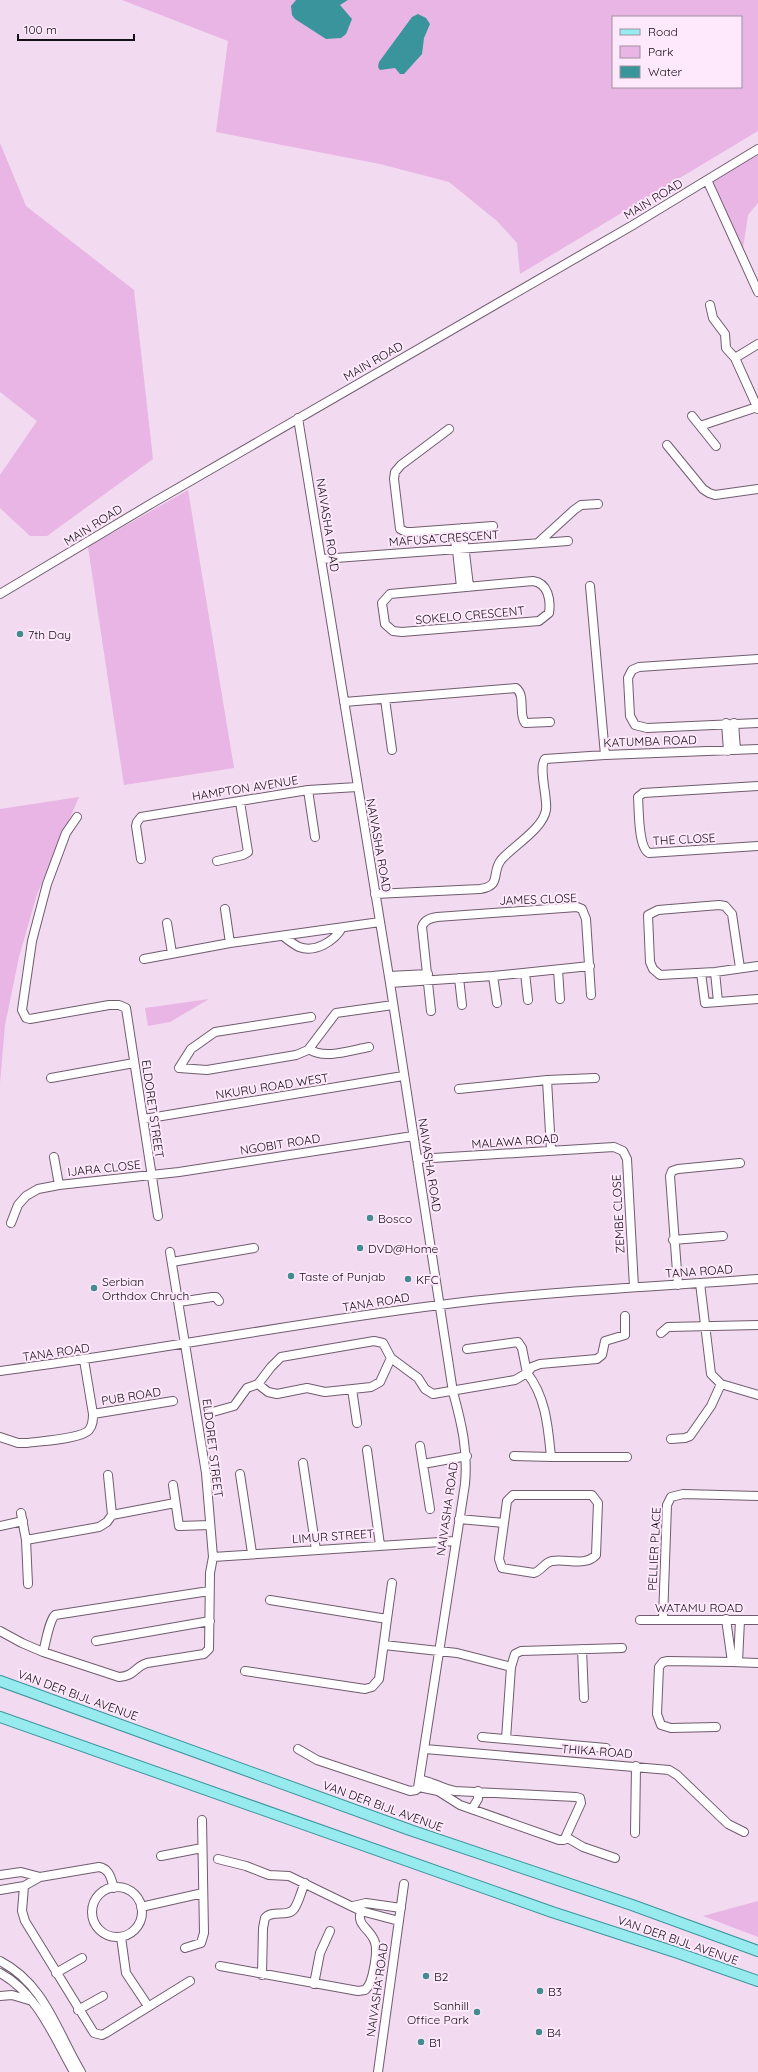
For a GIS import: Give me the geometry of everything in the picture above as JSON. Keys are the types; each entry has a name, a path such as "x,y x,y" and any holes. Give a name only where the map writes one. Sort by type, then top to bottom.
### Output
{"main road":[{"name":"VAN DER BIJL AVENUE","path":"0,1680 410,1830 758,1951"},
{"name":"VAN DER BIJL AVENUE","path":"0,1717 552,1912 678,1953 758,1982"},
{"path":"688,1926 758,1945"}],"street":[{"name":"MAIN ROAD","path":"0,594 298,418 575,259 758,149"},
{"path":"707,180 758,292"},
{"path":"700,426 758,408 735,358 726,348 725,334 712,318 710,305"},
{"path":"735,358 758,344"},
{"path":"692,416 716,446"},
{"name":"NAIVASHA ROAD","path":"298,418 322,559 357,787 390,980 403,1076 441,1304 453,1392 465,1439 466,1456 459,1519 438,1651 420,1783"},
{"path":"449,429 401,464 395,472 394,479 400,529 406,532 412,532 493,526"},
{"path":"667,445 703,489 709,493 715,495 758,489"},
{"path":"539,542 574,510 582,505 598,504"},
{"path":"462,528 466,549 465,586"},
{"path":"452,529 465,586"},
{"name":"MAFUSA CRESCENT","path":"322,559 568,541"},
{"name":"SOKELO CRESCENT","path":"538,581 548,592 549,612 547,616 539,621 402,632 393,631 385,624 382,603 390,594 465,586 538,581"},
{"path":"590,586 605,754"},
{"path":"758,659 639,667 632,670 628,674 630,716 633,724 638,727 647,728 730,723 758,723"},
{"path":"344,702 516,688 520,692 522,715 525,723 550,722"},
{"path":"385,699 392,750"},
{"path":"730,723 732,751"},
{"name":"KATUMBA ROAD","path":"543,761 552,758 605,754 758,749"},
{"name":"JAMES CLOSE","path":"375,894 480,889 490,887 493,884 501,860 536,828 545,816 547,808 543,761"},
{"name":"THE CLOSE","path":"758,786 643,793 638,797 642,845 646,852 758,846"},
{"name":"HAMPTON AVENUE","path":"140,859 136,826 139,819 145,816 308,790 357,787"},
{"path":"308,790 314,837"},
{"path":"216,861 243,856 248,852 240,802"},
{"name":"ELDORET STREET","path":"77,817 66,833 54,865 32,941 23,1012 26,1018 34,1019 109,1005 124,1006 128,1015 158,1216"},
{"path":"740,968 732,914 725,906 719,905 661,909 649,914 647,921 650,962 653,969 660,975 666,976 715,972 758,966"},
{"name":"JAMES CLOSE","path":"431,1011 422,927 423,922 437,917 577,907 582,909 585,913 591,995"},
{"path":"226,910 230,943"},
{"path":"144,959 230,943 380,922"},
{"path":"167,923 172,953"},
{"path":"283,936 299,947 308,948 331,942 342,928"},
{"path":"390,980 428,977 459,978 493,976 590,966"},
{"path":"558,970 560,999"},
{"path":"715,972 718,1002"},
{"path":"525,973 528,1000"},
{"path":"701,973 706,1003 758,999"},
{"path":"493,976 497,1003"},
{"path":"459,978 462,1006"},
{"path":"311,1017 215,1032 191,1049 179,1068 200,1070 215,1069 296,1055 309,1049 336,1013 393,1005"},
{"path":"309,1049 318,1053 327,1053 369,1047"},
{"path":"51,1078 134,1063"},
{"name":"NKURU ROAD WEST","path":"144,1119 403,1076"},
{"path":"459,1090 547,1080 595,1078"},
{"path":"547,1080 551,1150"},
{"name":"NGOBIT ROAD","path":"151,1175 413,1136"},
{"name":"MALAWA ROAD","path":"417,1159 614,1147"},
{"name":"ZEMBE CLOSE","path":"614,1147 623,1151 627,1159 634,1287"},
{"path":"54,1157 59,1185"},
{"path":"678,1285 669,1183 672,1171 685,1168 740,1163"},
{"name":"IJARA CLOSE","path":"11,1223 18,1205 26,1196 38,1189 59,1185 151,1175"},
{"path":"673,1240 723,1236"},
{"path":"172,1262 254,1248"},
{"name":"ELDORET STREET","path":"43,1652 111,1676 125,1677 130,1676 142,1664 207,1652 210,1646 209,1591 213,1557 202,1444 170,1252"},
{"name":"TANA ROAD","path":"0,1371 84,1360 441,1304 634,1287 758,1279"},
{"path":"700,1283 711,1374 721,1384 758,1395"},
{"path":"178,1302 214,1297 219,1301"},
{"path":"209,1412 234,1406 247,1388 258,1384 276,1361 286,1356 374,1341 383,1343 391,1358 418,1378 427,1391 433,1394 453,1392 515,1380 527,1373 532,1367 540,1364 597,1359 602,1355 605,1341 624,1335 625,1316"},
{"path":"662,1333 668,1326 758,1326"},
{"path":"467,1349 507,1342 518,1342 522,1348 527,1373 538,1389 545,1411 551,1456"},
{"path":"258,1384 268,1392 277,1394 307,1388 322,1392 371,1387 378,1383 391,1358"},
{"path":"0,1437 12,1442 23,1443 77,1436 90,1428 93,1414 84,1360"},
{"path":"671,1439 690,1436 711,1406 721,1384"},
{"path":"352,1389 357,1423"},
{"name":"PUB ROAD","path":"93,1414 173,1401"},
{"path":"420,1446 430,1508"},
{"path":"366,1450 380,1545"},
{"path":"423,1464 466,1456"},
{"path":"514,1456 627,1457"},
{"path":"303,1463 316,1550"},
{"path":"240,1474 252,1553"},
{"path":"26,1540 100,1527 107,1522 112,1515 108,1475"},
{"path":"173,1485 179,1526 210,1525"},
{"name":"PELLIER PLACE","path":"663,1619 667,1505 671,1497 683,1494 758,1496"},
{"path":"513,1495 592,1495 598,1503 597,1552 594,1557 589,1560 550,1561 536,1572 505,1569 499,1563 504,1523 507,1500 513,1495"},
{"path":"112,1515 175,1503"},
{"path":"0,1526 22,1517 26,1540 28,1584"},
{"path":"459,1519 504,1523"},
{"name":"LIMUR STREET","path":"213,1557 252,1553 455,1541"},
{"path":"245,1671 369,1688 378,1681 392,1583"},
{"path":"0,1631 22,1644 43,1652 51,1620 55,1615 209,1591"},
{"path":"270,1600 387,1619"},
{"name":"WATAMU ROAD","path":"640,1620 758,1620"},
{"path":"726,1620 729,1641 735,1662"},
{"path":"735,1662 740,1620"},
{"path":"96,1641 210,1621"},
{"path":"384,1645 457,1653 511,1667"},
{"path":"506,1739 511,1667 513,1657 518,1652 622,1648"},
{"path":"582,1649 584,1698"},
{"path":"716,1727 671,1728 661,1724 657,1714 659,1667 668,1661 758,1663"},
{"path":"482,1738 606,1748"},
{"path":"298,1749 317,1760 410,1791 416,1790 420,1783"},
{"name":"THIKA ROAD","path":"425,1749 658,1768 673,1772 728,1824 744,1832"},
{"path":"635,1832 636,1766"},
{"path":"434,1782 449,1790 578,1798 581,1803 566,1837 564,1840 559,1840 472,1810 420,1783 434,1782"},
{"path":"472,1810 478,1799 478,1791"},
{"path":"185,1948 198,1944 202,1940 202,1820"},
{"path":"566,1837 583,1847 615,1858"},
{"path":"161,1856 202,1848"},
{"path":"218,1859 246,1866 269,1875 289,1876 361,1911 399,1921"},
{"path":"0,1890 24,1886 40,1877 99,1867 103,1868 109,1873 114,1888"},
{"path":"0,1875 21,1872 40,1877"},
{"path":"262,1975 263,1928 265,1918 270,1914 288,1913 293,1910 305,1883"},
{"name":"NAIVASHA ROAD","path":"378,2072 404,1884"},
{"path":"24,1886 22,1911 25,1921 78,2010 94,2033 102,2034 190,1981"},
{"path":"114,1888 128,1890 139,1901 141,1907 142,1914 137,1926 127,1935 121,1937 106,1935 94,1924 92,1916 95,1901 106,1890 114,1888"},
{"path":"141,1907 203,1893"},
{"path":"353,1906 366,1903 401,1910"},
{"path":"220,1966 262,1975 358,1991 367,1988 372,1975 376,1948 374,1939 361,1925 359,1916 361,1911"},
{"path":"314,1984 320,1953 330,1931"},
{"path":"121,1937 126,1973 148,2006"},
{"path":"56,1973 82,1958"},
{"path":"0,1961 22,1976 40,1995 57,2023 81,2072"},
{"path":"0,1973 15,1984 33,2002 74,2072"},
{"path":"0,1996 12,1995 33,2002"},
{"path":"78,2010 103,1996"}],"green space":[{"path":"122,0 758,0 758,131 520,274 517,243 497,221 449,182 380,164 216,132 228,41"},
{"path":"0,143 26,206 134,290 153,459 47,536 30,536 0,508 0,475 37,421 0,392"},
{"path":"758,155 758,203 748,215 743,249 713,188 713,181 717,176"},
{"path":"188,490 234,768 124,785 88,547"},
{"path":"79,797 37,894 19,957 5,1025 0,1083 0,809"},
{"path":"209,999 170,1022 148,1026 145,1008"},
{"path":"758,1901 758,1937 703,1916"}],"water":[{"path":"296,0 348,0 340,5 352,19 346,34 341,38 326,39 295,19 292,15 291,6"},
{"path":"418,14 426,18 430,24 424,38 422,54 404,74 400,74 395,68 380,70 378,67 379,62 412,17"}],"place":[{"name":"7th Day","path":"20,634"},
{"name":"Bosco","path":"370,1218"},
{"name":"DVD@Home","path":"360,1248"},
{"name":"Taste of Punjab","path":"291,1276"},
{"name":"KFC","path":"408,1279"},
{"name":"Serbian Orthdox Chruch","path":"94,1288"},
{"name":"B2","path":"426,1976"},
{"name":"B3","path":"540,1991"},
{"name":"Sanhill Office Park","path":"477,2012"},
{"name":"B4","path":"539,2032"},
{"name":"B1","path":"421,2042"}]}
